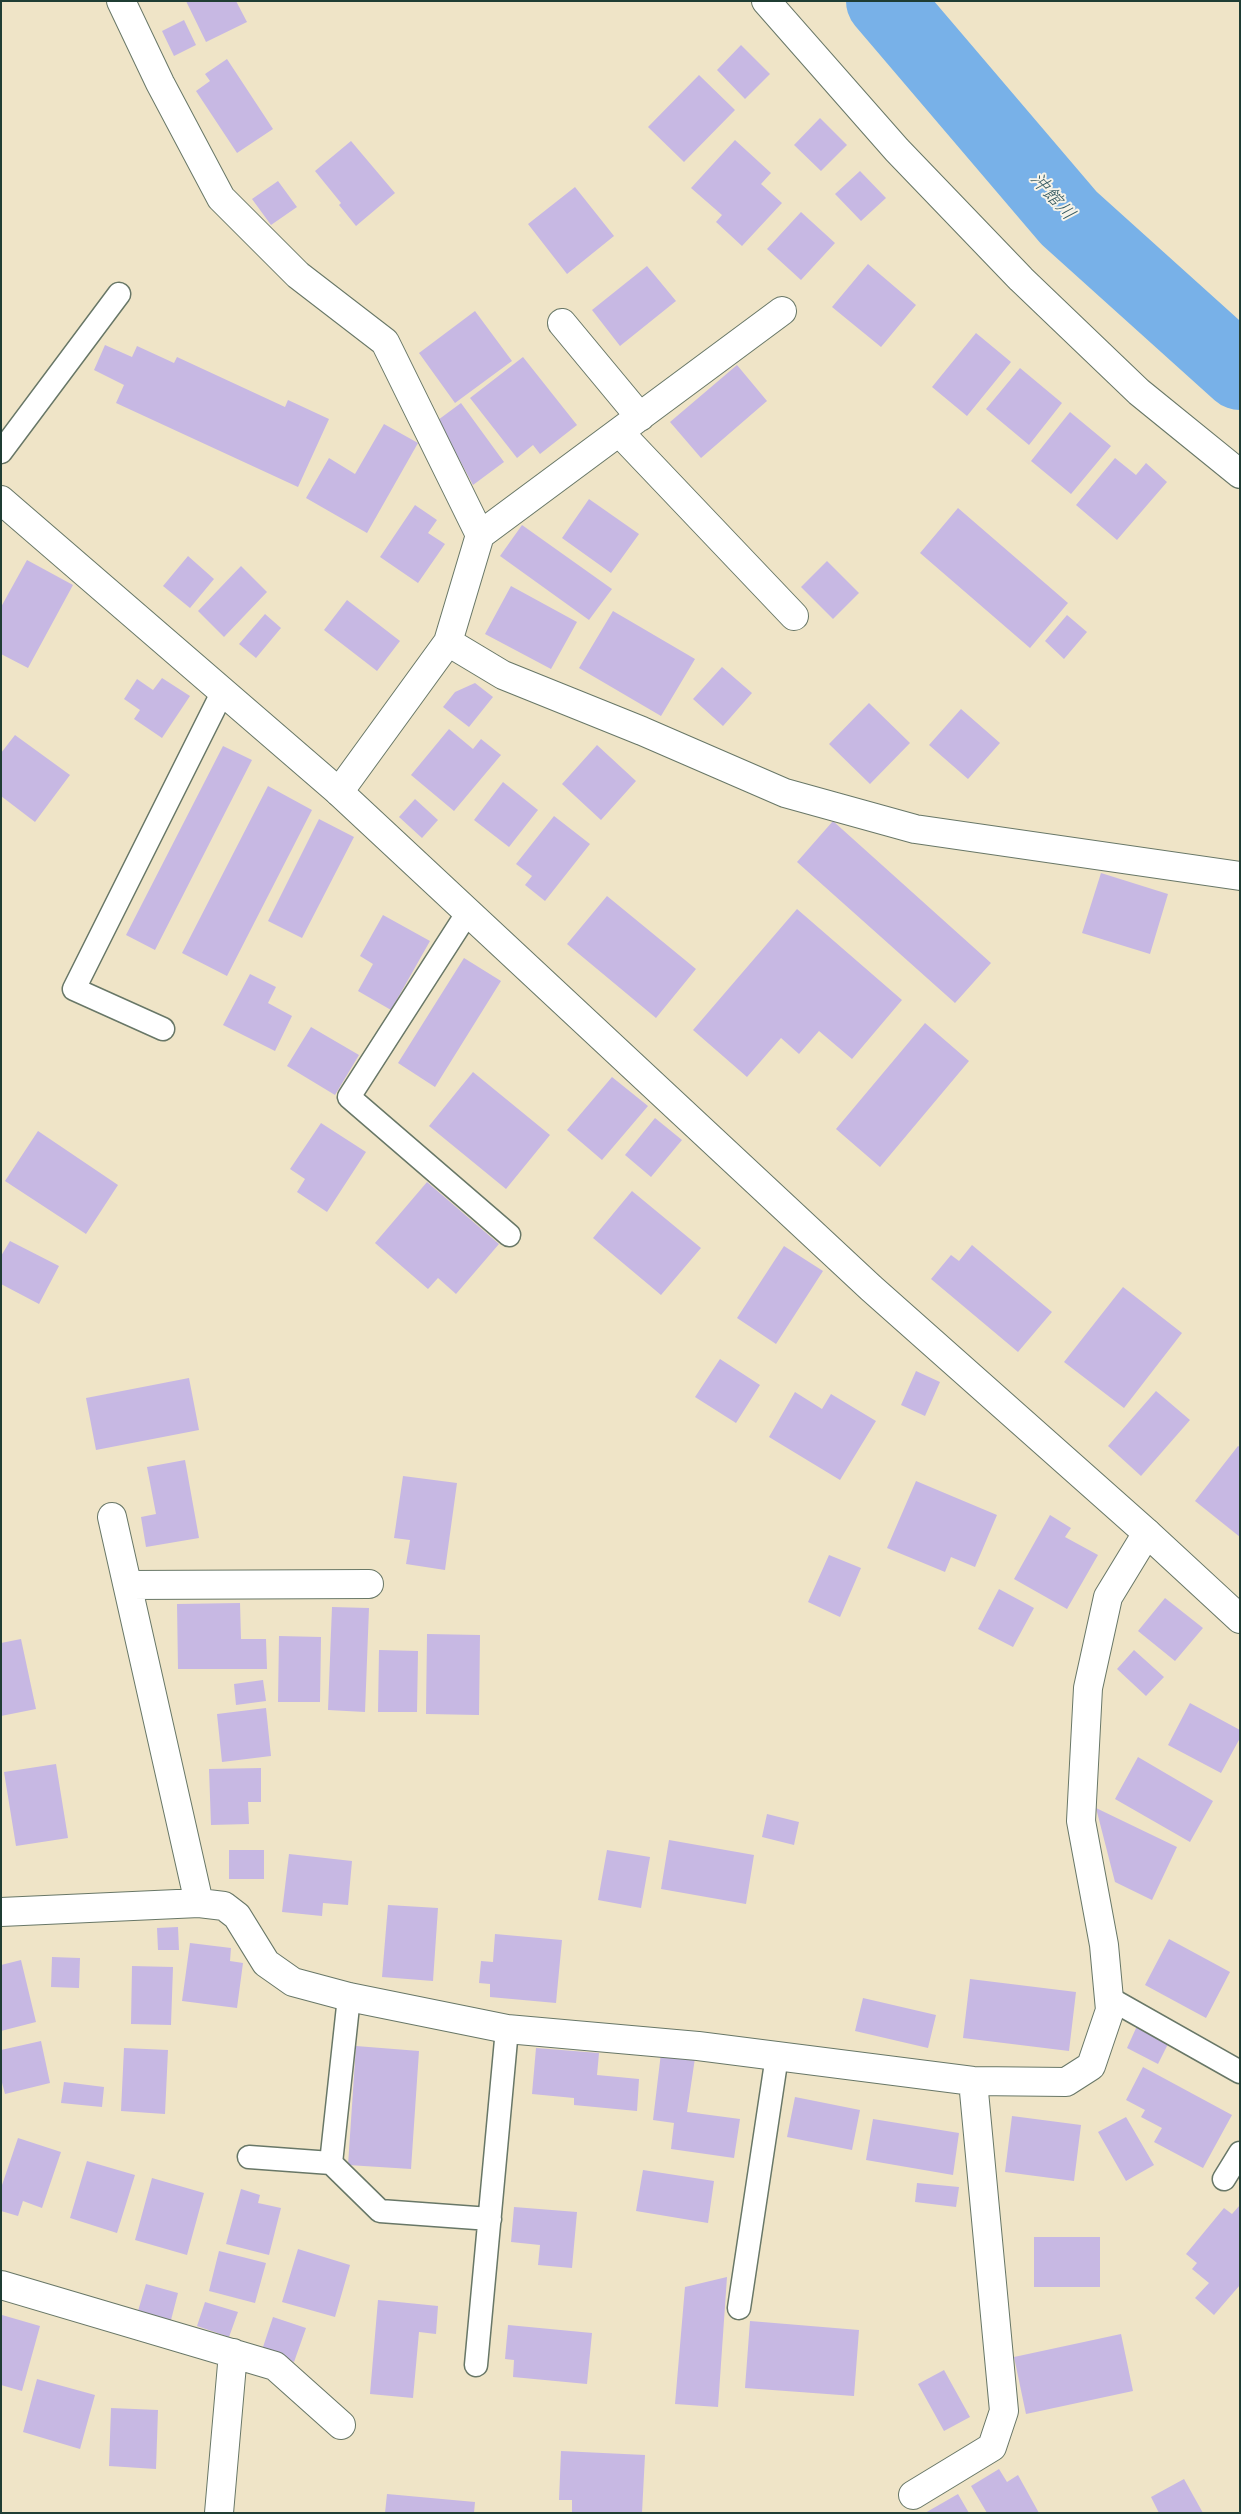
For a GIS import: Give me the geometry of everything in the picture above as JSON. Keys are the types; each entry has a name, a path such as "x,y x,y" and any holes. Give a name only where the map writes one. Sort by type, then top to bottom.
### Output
{"street":[{"path":"121,1 160,83 221,198 298,275 386,342 480,534"},
{"path":"766,1 897,150 1021,279 1139,392 1240,474"},
{"path":"339,792 448,642 480,534 782,311"},
{"path":"562,323 629,424 794,616"},
{"path":"1,500 339,792 871,1288 1147,1533 1240,1620"},
{"path":"448,642 503,675 642,731 785,793 915,829 1240,876"},
{"path":"112,1517 199,1903"},
{"path":"1,1912 199,1903 224,1906 237,1916 266,1963 292,1982 349,1997 507,2029 698,2046 974,2080 1066,2082 1092,2066 1110,2010 1104,1945 1081,1821 1088,1688 1108,1597 1147,1533"},
{"path":"128,1585 369,1584"},
{"path":"913,2494 992,2447 1004,2412 974,2080"},
{"path":"1,2286 275,2366 341,2425"},
{"path":"220,2513 233,2353"}],"lane":[{"path":"1,452 119,294"},
{"path":"163,1029 74,989 223,690"},
{"path":"468,912 349,1097 509,1235"},
{"path":"331,2163 349,1997"},
{"path":"1109,1998 1240,2072"},
{"path":"476,2365 507,2029"},
{"path":"739,2308 777,2056"},
{"path":"1224,2179 1240,2153"},
{"path":"249,2157 331,2163 380,2211 490,2219"}],"building":[{"path":"186,1 236,1 247,22 206,42"},
{"path":"184,20 196,45 174,56 162,31"},
{"path":"741,45 770,74 745,99 717,70"},
{"path":"227,59 273,129 237,153 196,91 210,81 205,74"},
{"path":"699,75 735,110 684,162 648,127"},
{"path":"820,118 847,145 821,171 794,145"},
{"path":"735,140 771,173 761,184 782,203 742,246 716,222 722,215 691,188"},
{"path":"351,141 395,193 356,226 339,205 341,203 315,171"},
{"path":"860,171 886,198 861,221 835,194"},
{"path":"278,181 297,207 271,225 252,199"},
{"path":"575,187 614,236 567,274 528,224"},
{"path":"801,212 835,243 801,280 767,249"},
{"path":"868,264 916,305 881,347 832,307"},
{"path":"647,266 676,301 620,346 592,310"},
{"path":"475,311 512,361 455,403 419,353"},
{"path":"976,333 1011,362 967,416 932,387"},
{"path":"105,345 132,357 137,346 174,363 177,357 285,407 288,400 329,419 298,487 116,403 124,385 94,370"},
{"path":"523,357 577,425 540,454 533,445 517,458 470,398"},
{"path":"737,365 767,401 701,458 670,422"},
{"path":"1020,368 1062,403 1029,445 986,409"},
{"path":"461,403 504,462 473,485 438,420"},
{"path":"1070,412 1111,446 1071,494 1031,461"},
{"path":"384,424 418,443 367,533 306,498 329,458 355,474"},
{"path":"1115,458 1136,475 1146,463 1167,482 1117,540 1076,505"},
{"path":"589,499 639,534 611,573 562,538"},
{"path":"415,505 437,520 428,533 445,544 418,583 380,557"},
{"path":"958,508 1068,603 1030,648 920,553"},
{"path":"522,525 612,589 589,620 500,556"},
{"path":"188,556 214,579 190,608 163,586"},
{"path":"27,560 73,585 28,668 1,654 1,607"},
{"path":"827,561 859,593 833,619 801,587"},
{"path":"241,566 267,592 224,637 198,611"},
{"path":"511,586 577,622 551,669 485,634"},
{"path":"347,600 400,641 377,671 324,630"},
{"path":"613,611 695,659 661,716 579,668"},
{"path":"265,614 281,628 256,658 239,644"},
{"path":"1067,615 1087,632 1064,659 1045,641"},
{"path":"722,667 752,693 723,726 693,699"},
{"path":"162,678 190,696 162,738 134,719 140,710 124,699 137,679 153,690"},
{"path":"475,683 493,697 469,727 443,707 455,692"},
{"path":"869,703 910,743 870,784 829,744"},
{"path":"961,709 1000,743 968,779 929,745"},
{"path":"449,729 473,749 481,739 501,755 454,811 411,775"},
{"path":"15,735 70,775 35,822 1,796 1,753"},
{"path":"597,745 636,781 601,820 562,784"},
{"path":"223,746 252,760 155,950 126,935"},
{"path":"503,782 538,810 509,847 474,820"},
{"path":"268,786 312,810 227,976 182,953"},
{"path":"415,799 438,820 422,838 399,817"},
{"path":"554,816 590,844 545,901 525,885 532,876 516,864"},
{"path":"319,819 354,837 302,938 268,921"},
{"path":"833,821 991,963 955,1003 797,862"},
{"path":"1101,873 1168,894 1150,954 1082,933"},
{"path":"607,896 696,969 656,1018 567,944"},
{"path":"797,909 902,1000 852,1059 819,1031 799,1054 781,1038 747,1077 693,1030"},
{"path":"383,915 430,941 391,1010 358,991 373,964 360,956"},
{"path":"464,958 501,981 435,1087 398,1063"},
{"path":"250,974 276,987 268,1003 292,1016 275,1051 223,1025"},
{"path":"925,1023 969,1061 880,1167 836,1129"},
{"path":"311,1027 359,1055 335,1095 287,1066"},
{"path":"473,1072 550,1135 506,1189 429,1126"},
{"path":"612,1077 648,1106 602,1160 567,1130"},
{"path":"655,1118 682,1140 651,1177 625,1155"},
{"path":"321,1123 366,1152 327,1212 297,1192 305,1179 290,1169"},
{"path":"38,1131 118,1185 86,1234 5,1181"},
{"path":"427,1182 499,1244 456,1294 438,1278 428,1289 375,1243"},
{"path":"632,1191 701,1248 661,1295 593,1238"},
{"path":"10,1241 59,1266 39,1304 1,1284 1,1256"},
{"path":"972,1245 1052,1312 1018,1352 931,1279 951,1255 959,1261"},
{"path":"784,1246 823,1271 776,1344 737,1318"},
{"path":"1123,1287 1182,1333 1124,1408 1064,1362"},
{"path":"720,1359 760,1385 736,1423 695,1397"},
{"path":"916,1371 940,1382 925,1416 901,1405"},
{"path":"189,1378 199,1430 96,1450 86,1398"},
{"path":"1156,1391 1190,1420 1141,1476 1108,1446"},
{"path":"795,1392 822,1409 831,1394 876,1421 840,1480 769,1437"},
{"path":"1238,1446 1240,1447 1240,1537 1195,1501"},
{"path":"185,1460 199,1538 146,1547 141,1517 156,1514 147,1467"},
{"path":"403,1476 457,1483 445,1570 406,1564 410,1540 394,1538"},
{"path":"916,1481 997,1515 975,1567 951,1557 945,1572 887,1548"},
{"path":"1050,1515 1071,1528 1065,1537 1098,1555 1067,1609 1014,1579"},
{"path":"829,1555 861,1568 840,1617 808,1602"},
{"path":"999,1589 1034,1608 1013,1647 978,1629"},
{"path":"1165,1598 1203,1628 1175,1661 1138,1631"},
{"path":"240,1603 241,1639 266,1639 267,1669 178,1669 177,1604"},
{"path":"332,1607 369,1608 365,1712 328,1710"},
{"path":"427,1634 480,1635 479,1715 426,1714"},
{"path":"279,1636 321,1637 320,1702 278,1702"},
{"path":"21,1639 36,1709 1,1716 1,1643"},
{"path":"379,1650 418,1651 417,1712 378,1712"},
{"path":"1134,1650 1164,1677 1146,1696 1117,1669"},
{"path":"263,1680 266,1701 236,1705 234,1684"},
{"path":"1190,1703 1240,1730 1240,1738 1221,1773 1168,1745"},
{"path":"266,1708 271,1756 222,1762 217,1714"},
{"path":"1138,1757 1213,1801 1190,1842 1115,1799"},
{"path":"56,1764 68,1838 16,1846 4,1772"},
{"path":"261,1768 261,1802 248,1802 249,1824 211,1825 209,1769"},
{"path":"1096,1808 1177,1847 1152,1900 1115,1882"},
{"path":"767,1814 799,1822 794,1845 762,1837"},
{"path":"669,1840 754,1855 746,1904 661,1889"},
{"path":"229,1850 264,1850 264,1879 229,1879"},
{"path":"607,1850 650,1857 641,1908 598,1900"},
{"path":"289,1854 352,1861 348,1905 323,1903 322,1916 282,1912"},
{"path":"388,1905 438,1908 433,1981 382,1977"},
{"path":"178,1927 179,1950 158,1950 157,1928"},
{"path":"495,1934 562,1940 556,2003 490,1997 490,1984 479,1983 481,1961 493,1962"},
{"path":"1169,1939 1230,1972 1206,2018 1145,1985"},
{"path":"190,1943 231,1948 230,1961 243,1963 237,2008 182,2001"},
{"path":"52,1957 80,1958 79,1988 51,1987"},
{"path":"21,1960 36,2022 1,2031 1,1965"},
{"path":"132,1966 173,1967 171,2025 131,2024"},
{"path":"970,1979 1076,1992 1069,2051 963,2038"},
{"path":"863,1998 936,2015 928,2048 855,2031"},
{"path":"1137,2026 1169,2042 1158,2064 1127,2048"},
{"path":"41,2041 50,2083 5,2094 1,2079 1,2050"},
{"path":"356,2046 419,2051 411,2169 348,2165"},
{"path":"124,2048 168,2050 165,2114 121,2111"},
{"path":"536,2048 599,2053 597,2075 639,2079 637,2111 574,2105 574,2098 532,2094"},
{"path":"661,2053 695,2058 687,2112 740,2119 734,2158 671,2149 674,2123 653,2120"},
{"path":"1143,2067 1232,2115 1203,2168 1154,2142 1162,2128 1141,2117 1145,2110 1126,2100"},
{"path":"64,2082 104,2087 102,2107 61,2103"},
{"path":"795,2097 860,2110 852,2150 787,2137"},
{"path":"1012,2116 1081,2125 1074,2181 1005,2172"},
{"path":"1126,2117 1154,2165 1126,2181 1098,2132"},
{"path":"873,2119 959,2133 953,2175 866,2160"},
{"path":"18,2138 61,2152 42,2208 23,2201 18,2216 1,2211 1,2188"},
{"path":"87,2161 135,2175 117,2233 70,2218"},
{"path":"643,2170 714,2181 708,2223 636,2211"},
{"path":"152,2178 204,2193 187,2255 135,2240"},
{"path":"917,2183 959,2187 956,2207 915,2202"},
{"path":"241,2189 260,2195 258,2203 281,2208 269,2255 226,2244"},
{"path":"1240,2205 1240,2285 1214,2315 1195,2298 1209,2283 1192,2269 1197,2263 1186,2254 1224,2208 1232,2214"},
{"path":"514,2207 577,2212 572,2268 538,2265 540,2245 511,2242"},
{"path":"1034,2237 1100,2237 1100,2287 1034,2287"},
{"path":"298,2249 350,2265 335,2317 282,2302"},
{"path":"219,2251 266,2263 255,2303 209,2291"},
{"path":"727,2277 718,2407 675,2404 685,2287"},
{"path":"146,2284 178,2293 171,2320 138,2311"},
{"path":"378,2300 438,2306 436,2334 419,2332 413,2398 370,2394"},
{"path":"205,2302 238,2312 229,2337 197,2326"},
{"path":"2,2315 40,2326 22,2391 1,2385"},
{"path":"273,2317 306,2328 294,2362 262,2350"},
{"path":"750,2321 859,2330 854,2396 745,2388"},
{"path":"508,2325 592,2333 587,2384 513,2377 514,2360 505,2359"},
{"path":"1121,2334 1133,2391 1026,2414 1014,2357"},
{"path":"944,2370 970,2417 944,2431 918,2384"},
{"path":"37,2379 95,2395 80,2449 23,2432"},
{"path":"111,2408 158,2410 156,2469 109,2466"},
{"path":"561,2451 645,2455 642,2513 572,2513 572,2500 559,2500"},
{"path":"999,2469 1007,2482 1018,2475 1039,2513 987,2513 971,2486"},
{"path":"1184,2479 1203,2513 1159,2513 1151,2497"},
{"path":"387,2494 475,2502 474,2513 385,2513"},
{"path":"958,2494 969,2513 925,2513"}],"waterway":[{"name":"沖館川","path":"884,1 1069,218 1240,372"}]}
